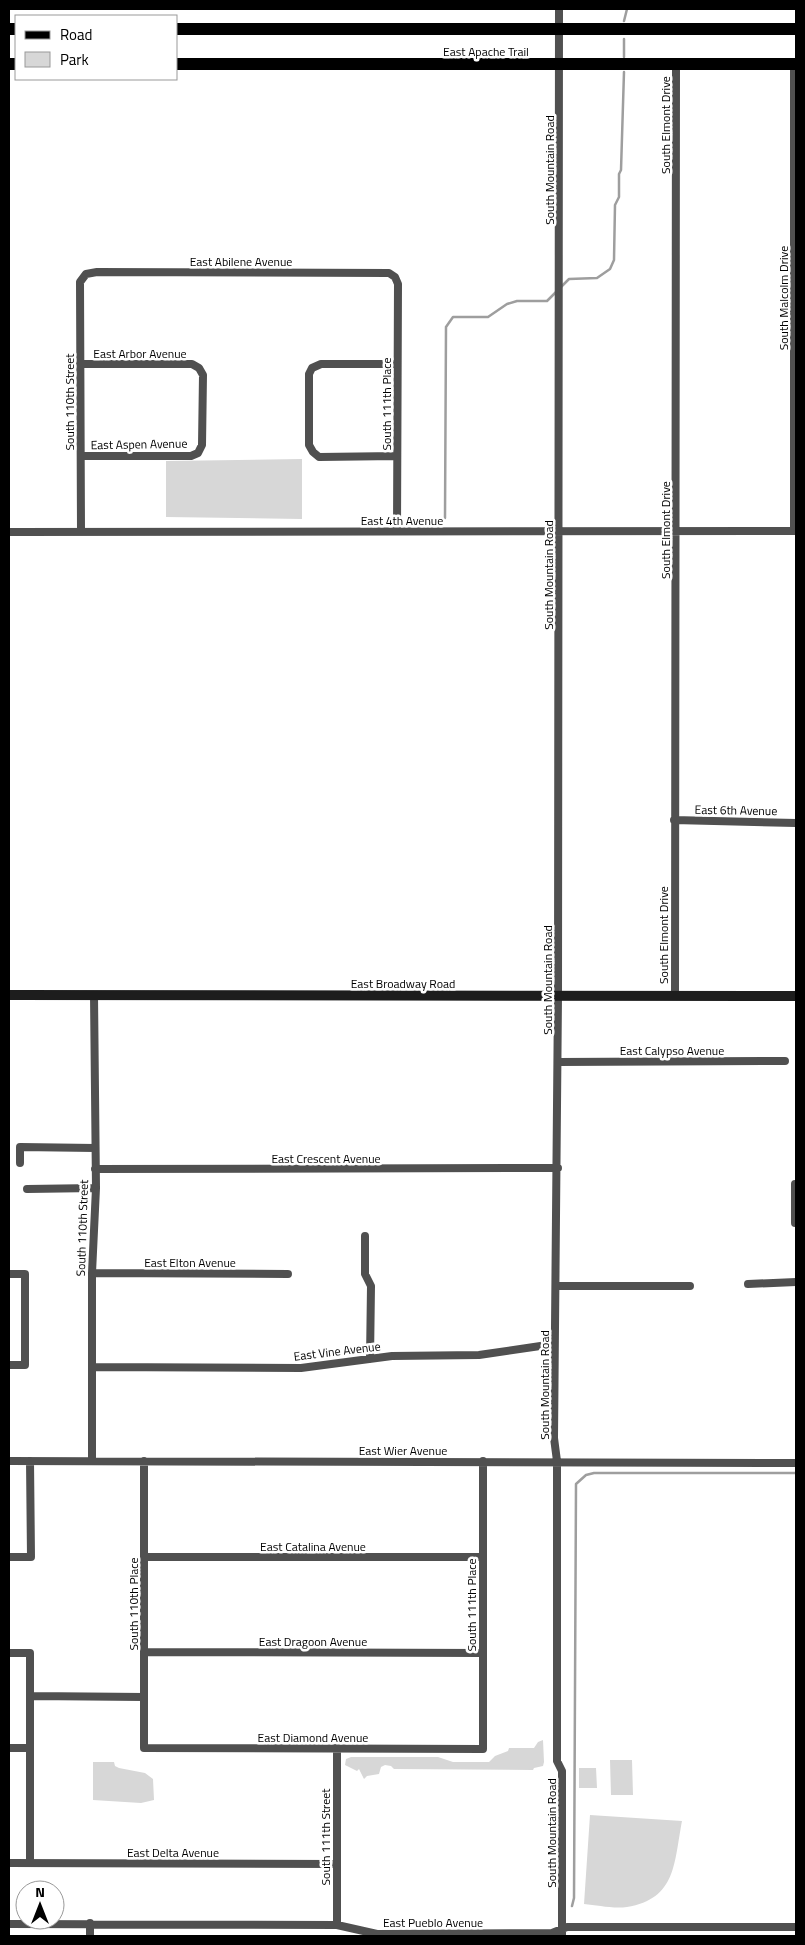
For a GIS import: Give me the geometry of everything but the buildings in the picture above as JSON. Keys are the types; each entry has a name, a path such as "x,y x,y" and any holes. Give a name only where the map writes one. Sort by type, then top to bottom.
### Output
{"main road":[{"name":"East Apache Trail","path":"178,29 796,29"},
{"name":"East Apache Trail","path":"178,64 795,64"},
{"name":"East Broadway Road","path":"9,995 796,996"}],"street":[{"name":"South Mountain Road","path":"560,9 558,1168 554,1438 556,1461 557,1761 562,1771 562,1933"},
{"name":"South Malcolm Drive","path":"795,64 795,531"},
{"name":"South Elmont Drive","path":"675,996 676,65"},
{"name":"East Abilene Avenue","path":"86,274 97,272 389,273 396,277"},
{"name":"South 110th Street","path":"81,532 80,282 86,274"},
{"name":"South 111th Place","path":"396,277 398,284 396,364 397,531"},
{"name":"East Arbor Avenue","path":"80,364 192,364 199,368 203,375 202,445 198,453"},
{"path":"396,364 321,364 312,368 309,374 309,445 319,457 397,456"},
{"name":"East Aspen Avenue","path":"81,456 191,456 198,453"},
{"name":"East 4th Avenue","path":"9,532 795,531"},
{"name":"East 6th Avenue","path":"674,820 796,823"},
{"name":"South 110th Street","path":"92,1461 92,1273 96,1188 94,995"},
{"name":"East Calypso Avenue","path":"558,1062 785,1061"},
{"path":"20,1164 20,1147 95,1148"},
{"name":"East Crescent Avenue","path":"95,1169 558,1168"},
{"path":"795,1184 795,1223"},
{"path":"27,1189 96,1188"},
{"path":"365,1236 364,1274 371,1286 370,1359"},
{"name":"East Elton Avenue","path":"92,1273 288,1274"},
{"path":"9,1274 25,1274 25,1365 9,1365"},
{"path":"748,1284 796,1282"},
{"path":"556,1286 690,1286"},
{"name":"East Vine Avenue","path":"92,1366 301,1368 392,1356 479,1355 554,1344"},
{"name":"East Wier Avenue","path":"9,1461 796,1463"},
{"path":"9,1557 31,1557 30,1461"},
{"name":"South 110th Place","path":"144,1461 144,1748"},
{"name":"South 111th Place","path":"483,1461 483,1749"},
{"name":"East Catalina Avenue","path":"144,1557 482,1557"},
{"path":"9,1653 30,1652 30,1863"},
{"name":"East Dragoon Avenue","path":"144,1652 482,1653"},
{"path":"30,1696 144,1697"},
{"path":"9,1748 30,1748"},
{"name":"East Diamond Avenue","path":"144,1748 483,1749"},
{"name":"South 111th Street","path":"336,1748 337,1925"},
{"name":"East Delta Avenue","path":"9,1863 336,1864"},
{"path":"90,1923 90,1936"},
{"name":"East Pueblo Avenue","path":"9,1924 337,1925 376,1934 562,1933 567,1927 796,1926"}],"green space":[{"path":"302,459 302,519 166,517 166,461"},
{"path":"543,1740 543,1766 533,1770 394,1769 391,1766 385,1765 381,1767 379,1774 367,1776 364,1779 359,1769 357,1771 345,1765 346,1759 351,1757 438,1757 453,1762 489,1762 495,1756 508,1751 509,1748 534,1748 538,1742"},
{"path":"610,1760 632,1760 633,1795 611,1795"},
{"path":"93,1762 114,1762 115,1766 119,1768 145,1773 153,1779 154,1800 141,1803 93,1800"},
{"path":"579,1768 596,1768 597,1788 579,1788"},
{"path":"590,1815 682,1821 670,1876 656,1896 643,1903 627,1907 584,1904"}],"waterway":[{"path":"624,21 627,9"},
{"path":"624,39 624,57"},
{"path":"560,288 569,279 597,278 610,269 614,260 615,205 619,197 619,174 621,170 624,72"},
{"path":"445,518 446,327 453,317 488,317 507,304 517,301 547,301 556,292"},
{"path":"572,1906 574,1898 576,1484 586,1475 594,1473 796,1473"}]}
